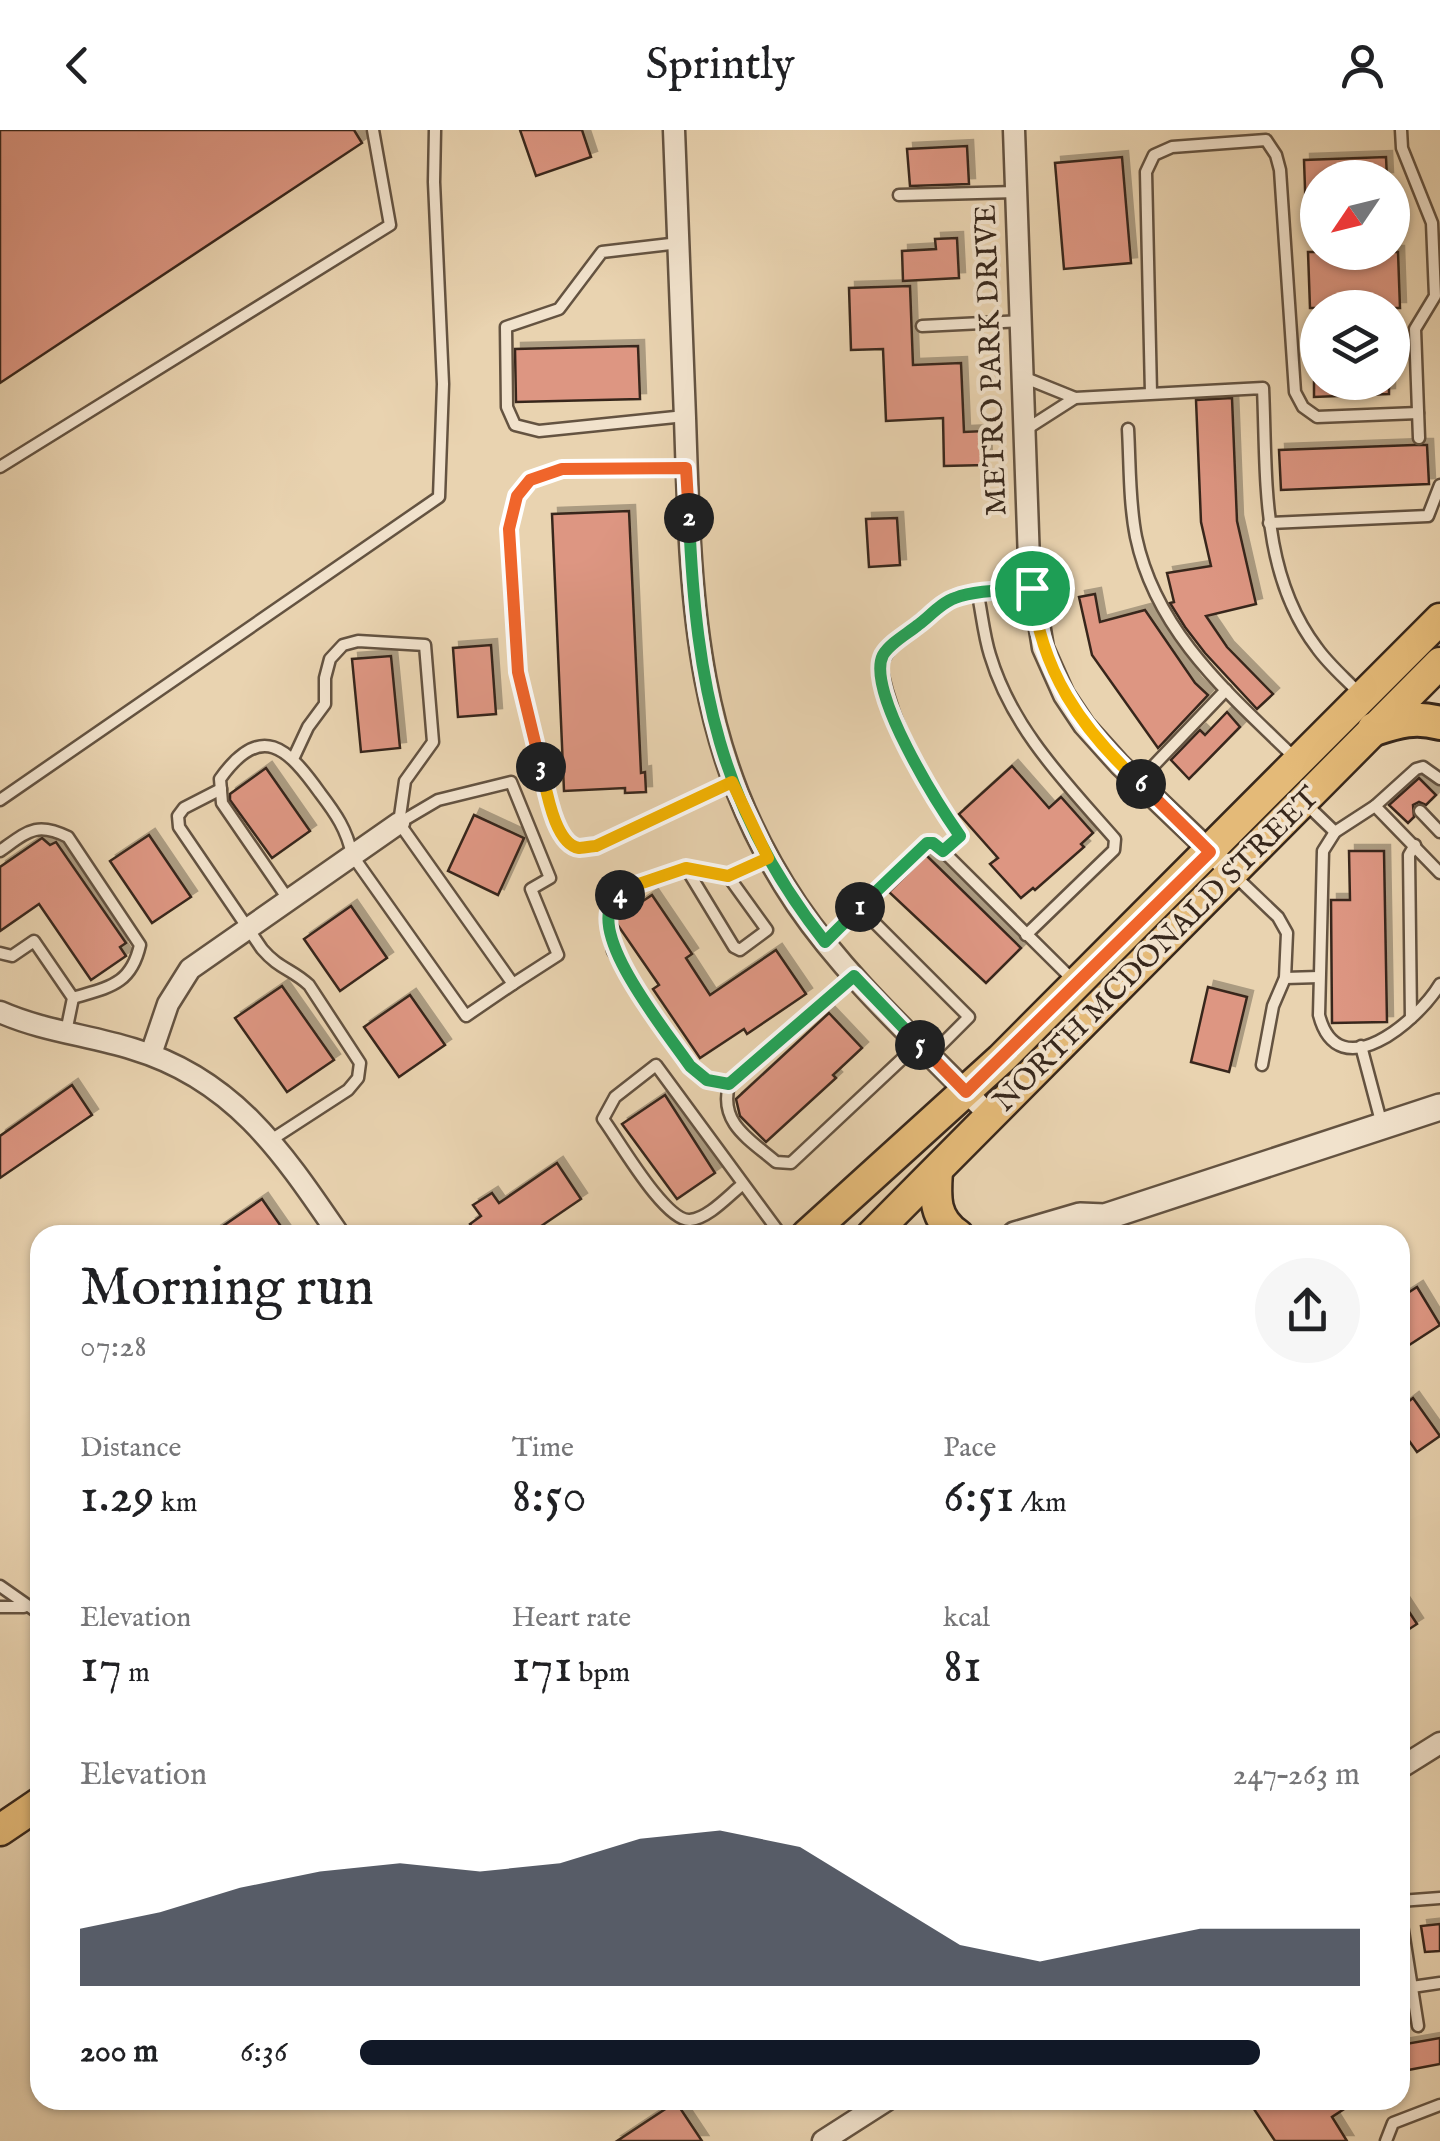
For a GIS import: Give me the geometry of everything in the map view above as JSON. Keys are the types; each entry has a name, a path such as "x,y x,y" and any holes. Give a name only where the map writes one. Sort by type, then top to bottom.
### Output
{"highway":[{"path":"1374,729 1400,720 1440,723"}],"main road":[{"name":"NORTH MCDONALD STREET","path":"818,1225 966,1092 1440,619"},
{"name":"NORTH MCDONALD STREET","path":"882,1225 1440,663"},
{"path":"937,1171 938,1212 946,1225"},
{"path":"0,1830 30,1810"}],"street":[{"path":"674,130 696,636 708,702 732,782 768,858 825,942 991,1117"},
{"name":"METRO PARK DRIVE","path":"1014,130 1032,588 1043,648 1064,695 1084,725 1233,873"},
{"path":"150,1054 168,1004 182,979 201,960 399,823"},
{"path":"0,1012 43,1029 150,1054 208,1084 241,1109 271,1140 331,1225"},
{"path":"1050,1225 1080,1216 1105,1217 1440,1106"},
{"path":"1096,1225 1105,1217"},
{"path":"1410,1762 1440,1744"},
{"path":"823,2141 871,2110"}],"lane":[{"path":"0,467 390,225 373,130"},
{"path":"0,800 439,497 442,384 435,130"},
{"path":"1401,130 1402,148 1432,223 1435,296 1415,330 1419,438"},
{"path":"1151,393 1146,172 1154,155 1172,146 1266,135 1280,170 1295,392 1303,407 1317,417 1418,413"},
{"path":"898,195 1016,192"},
{"path":"678,244 602,252 559,308 506,326 507,407 515,425 539,431 685,416"},
{"path":"922,326 1020,322"},
{"path":"1022,376 1075,398 1263,388 1269,523 1280,578 1308,635 1363,697"},
{"path":"1025,430 1075,398"},
{"path":"1128,429 1134,532 1143,566 1168,619 1187,649 1299,762"},
{"path":"686,468 562,469 542,474 522,488 512,508 509,529 518,672 554,822 572,845 596,846 732,782"},
{"path":"1269,523 1428,516 1440,485"},
{"path":"943,851 960,836 900,736 889,706 882,657 894,643 954,598 1032,588"},
{"path":"978,595 990,656 1026,731 1055,772 1115,839 1114,850 1026,934"},
{"path":"294,757 308,727 325,704 330,658 343,646 358,641 425,645 433,742 405,781 399,823 513,984"},
{"path":"1138,782 1226,690"},
{"path":"288,899 222,803 220,780 235,758 256,747 274,747 294,757 347,830 352,856 466,1016 558,955 531,889 550,878 511,782 438,800 399,823"},
{"path":"1440,780 1424,767 1405,775 1375,806 1335,832 1323,851 1319,1015 1324,1033 1336,1045 1361,1046 1384,1040 1411,1019 1440,984"},
{"path":"221,789 184,808 178,816 178,827 276,964 310,984 360,1063 358,1078 348,1090 271,1140"},
{"path":"1303,802 1335,832"},
{"path":"1375,806 1438,866"},
{"path":"1420,811 1440,832"},
{"path":"0,851 30,830 49,827 68,837 140,945 136,963 127,977 73,998"},
{"path":"825,942 927,843 933,843 1076,984"},
{"path":"1411,1019 1409,855 1414,845"},
{"path":"729,1084 707,1080 690,1066 614,951 607,916 614,899 636,885 686,868 728,876 768,858"},
{"path":"686,868 734,947 740,950 767,930 728,876"},
{"path":"1233,873 1278,918 1287,933 1285,978 1273,1006 1262,1065"},
{"path":"854,976 729,1084 724,1104 730,1118 776,1162 791,1163 925,1049 969,1017 860,908"},
{"path":"0,952 12,956 34,942 73,998 66,1034"},
{"path":"1285,978 1319,977"},
{"path":"1361,1046 1382,1126"},
{"path":"743,1184 707,1213 690,1220 678,1217 664,1205 604,1119 614,1097 656,1064 774,1225"},
{"path":"0,1586 30,1607"},
{"path":"0,1608 30,1611"},
{"path":"1410,1900 1440,1898"},
{"path":"1410,1974 1418,2026"},
{"path":"1412,1987 1440,1983"},
{"path":"1386,2141 1393,2123 1440,2105"}],"building":[{"path":"0,130 354,130 362,143 0,383"},
{"path":"520,130 582,130 591,157 536,176"},
{"path":"967,146 969,184 910,186 907,149"},
{"path":"1122,157 1131,263 1064,269 1055,163"},
{"path":"1386,157 1386,160 1304,160"},
{"path":"957,238 959,278 903,281 902,251 936,249 935,239"},
{"path":"1309,270 1399,270 1399,290 1309,290"},
{"path":"910,286 913,365 961,363 964,432 985,431 986,465 944,466 943,418 886,421 883,349 851,350 849,288"},
{"path":"638,346 640,399 516,402 515,349"},
{"path":"1232,398 1237,521 1256,604 1206,616 1227,647 1273,694 1257,709 1185,627 1170,603 1174,602 1167,573 1211,566 1201,522 1196,400"},
{"path":"1427,445 1429,484 1281,490 1279,450"},
{"path":"629,511 641,773 645,772 646,792 625,793 625,788 564,791 552,514"},
{"path":"897,518 900,565 869,567 866,519"},
{"path":"1095,594 1100,622 1145,610 1195,683 1208,695 1158,748 1092,655 1079,597"},
{"path":"491,645 496,714 458,717 453,648"},
{"path":"391,656 400,748 361,752 352,659"},
{"path":"1227,712 1240,727 1189,779 1171,760 1200,730 1205,735"},
{"path":"1012,766 1049,808 1061,797 1093,833 1081,844 1084,847 1021,898 990,864 998,858 959,814"},
{"path":"266,768 310,831 272,858 230,800 230,794"},
{"path":"1419,778 1436,795 1426,805 1413,805 1414,817 1408,823 1389,805"},
{"path":"474,815 524,838 498,895 448,871"},
{"path":"149,835 191,897 152,923 110,861"},
{"path":"42,838 50,845 56,842 126,943 120,947 126,956 91,980 39,904 0,931 0,867"},
{"path":"1349,851 1384,851 1387,1022 1332,1023 1331,900 1350,900"},
{"path":"926,855 1021,948 986,983 889,892"},
{"path":"652,895 692,954 686,958 710,995 776,950 806,994 747,1034 744,1029 700,1058 653,989 659,985 617,924 616,919"},
{"path":"351,906 387,958 340,991 304,939"},
{"path":"282,986 334,1060 287,1092 235,1018"},
{"path":"1208,987 1247,997 1229,1072 1191,1062"},
{"path":"410,995 445,1045 399,1077 364,1027"},
{"path":"829,1013 862,1048 833,1075 836,1078 766,1142 740,1116 736,1099"},
{"path":"72,1085 92,1115 0,1178 0,1136"},
{"path":"665,1095 715,1173 677,1199 622,1124"},
{"path":"557,1163 581,1199 543,1225 471,1225 481,1216 473,1205 492,1193 499,1203"},
{"path":"262,1199 280,1225 224,1225"},
{"path":"1417,1287 1440,1325 1410,1344 1410,1292"},
{"path":"1413,1398 1440,1436 1417,1452 1410,1442"},
{"path":"1440,1924 1440,1951 1425,1952 1421,1926"},
{"path":"1440,2038 1440,2064 1410,2070 1410,2043"},
{"path":"664,2110 681,2110 702,2141 617,2141"},
{"path":"1255,2110 1343,2110 1332,2117 1347,2141 1275,2141"}],"route":[{"path":"1032,588 954,598 894,643 882,657 889,706 900,736 960,836 943,851 927,843 825,942 796,902 768,858 755,834 742,808 732,782 714,724 696,636 686,468 562,469 542,474 522,488 512,508 509,529 518,672 554,822 563,836 580,848 596,846 732,782 768,858 728,876 686,868 636,885 614,899 607,916 614,951 690,1066 707,1080 729,1084 854,976 966,1092 1210,852 1108,753 1073,710 1043,648 1032,588"}]}
